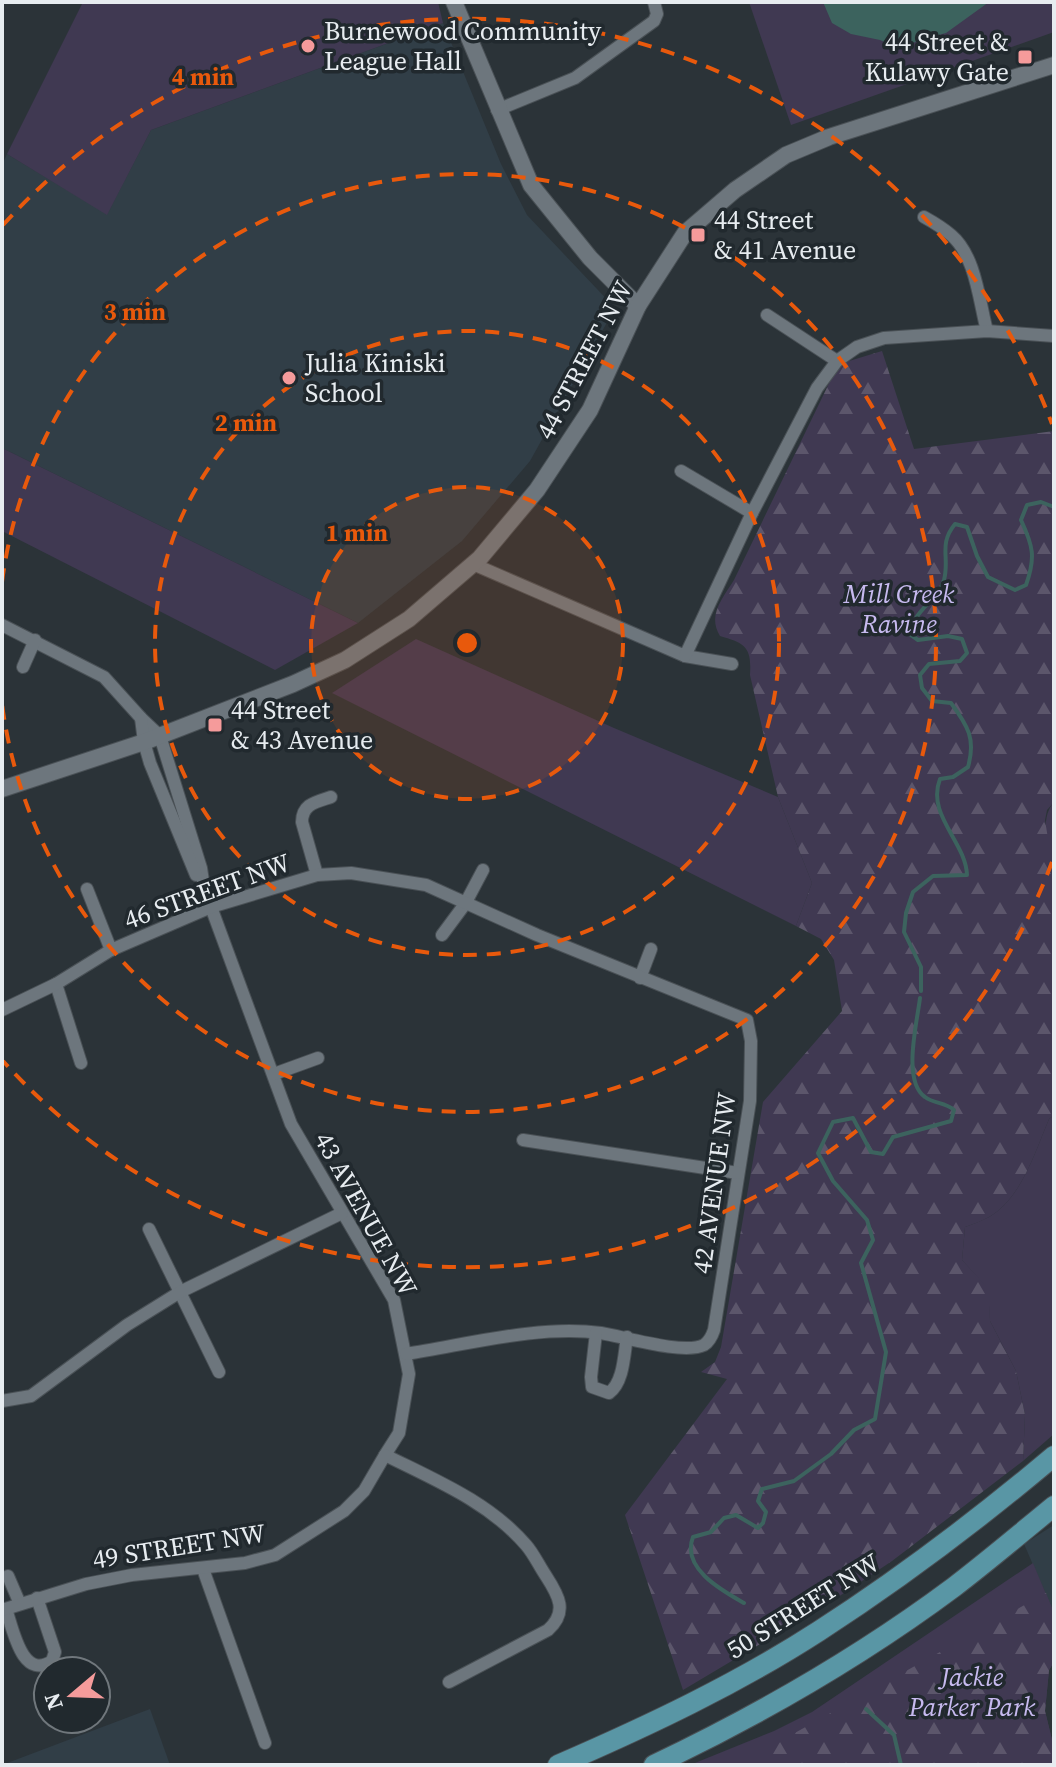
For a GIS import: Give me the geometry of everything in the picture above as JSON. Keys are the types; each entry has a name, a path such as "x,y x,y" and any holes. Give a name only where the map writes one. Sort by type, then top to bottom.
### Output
{"main road":[{"name":"50 STREET NW","path":"558,1765 684,1706 816,1633 944,1545 1054,1456"},
{"path":"654,1765 780,1701 887,1633 954,1587 1054,1506"}],"street":[{"path":"454,2 531,185 590,258 638,306"},
{"path":"497,110 575,78 654,21 655,8"},
{"name":"44 STREET NW","path":"2,789 144,742 293,684 345,660 409,619 473,564 537,490 590,410 638,306 685,233 735,190 786,155 829,137 1054,65"},
{"path":"924,217 951,234 962,246 987,331"},
{"path":"767,315 837,361"},
{"path":"685,656 752,513 825,373 837,361 857,347 884,338 987,331 1054,336"},
{"path":"681,471 752,513"},
{"path":"473,564 685,656 732,664"},
{"path":"2,625 104,677 160,736"},
{"path":"23,667 35,640"},
{"name":"43 AVENUE NW","path":"141,718 144,742 194,872 204,888"},
{"name":"43 AVENUE NW","path":"160,736 201,868 204,888 291,1124 394,1300 409,1374 399,1433 385,1455"},
{"name":"46 STREET NW","path":"317,875 302,813 306,806 331,797"},
{"path":"442,935 465,904 483,870"},
{"name":"46 STREET NW","path":"2,1010 56,984 111,950 211,907 317,875 351,873 392,877 426,885 640,978 747,1020"},
{"name":"46 STREET NW","path":"87,889 111,950"},
{"path":"640,978 651,949"},
{"path":"56,984 81,1063"},
{"name":"42 AVENUE NW","path":"627,1337 683,1348 702,1346 710,1340 714,1330 750,1101 751,1041 747,1020"},
{"path":"274,1074 318,1058"},
{"path":"523,1140 738,1173"},
{"path":"2,1401 31,1396 127,1325 180,1292 342,1213"},
{"path":"149,1229 219,1372"},
{"path":"406,1354 568,1330 596,1333 627,1337 619,1380 616,1388 609,1393 592,1387 596,1333"},
{"path":"31,1396 38,1410"},
{"path":"385,1455 466,1496 500,1520 527,1546 551,1584 560,1609 558,1621 548,1630 449,1682"},
{"name":"49 STREET NW","path":"37,1598 55,1652 52,1661 37,1667 23,1657 4,1609 37,1598 86,1584 132,1575 203,1569 275,1555 344,1511 364,1491 385,1455"},
{"path":"203,1569 265,1743"},
{"path":"8,1576 20,1604"}],"shaded area":[{"path":"823,2 989,2 946,33 899,49 880,40 851,34 832,23"},
{"name":"Julia Kiniski School","path":"443,23 501,164 527,215 615,308 530,461 462,541 358,623 2,448 2,165 7,154 107,214 151,130"},
{"path":"1054,1525 1054,1613 1024,1544"},
{"path":"150,1709 170,1765 2,1765 81,1735 112,1735 112,1723"}],"green space":[{"path":"83,2 438,2 443,23 151,130 107,215 7,154"},
{"path":"749,2 1054,2 1054,32 791,125"},
{"name":"Mill Creek Ravine","path":"882,351 914,449 1054,431 1054,802 1047,810 1045,820 1054,876 1054,1115 1049,1119 1026,1174 1010,1199 989,1217 965,1227 962,1260 989,1289 990,1321 1016,1371 1025,1415 1023,1461 892,1561 826,1605 683,1690 625,1515 727,1379 701,1372 715,1362 721,1347 763,1102 842,1011 834,960 821,939 796,926 812,883 778,797 750,675 750,658 741,644 720,636 716,628 716,614 835,371 846,362"},
{"path":"2,448 358,623 275,670 2,531"},
{"path":"416,639 778,797 812,883 796,926 332,693"},
{"path":"1054,802 1054,876 1046,827 1049,809"},
{"path":"1054,1115 1054,1434 1023,1461 1025,1415 1016,1371 990,1321 988,1289 962,1260 965,1227 989,1217 1010,1199 1026,1174 1049,1119"},
{"name":"Jackie Parker Park","path":"1033,1563 1054,1613 1054,1662 1049,1670 1045,1711 1054,1748 1054,1765 690,1765 812,1712"},
{"name":"Jackie Parker Park","path":"1046,1593 1054,1613 1054,1662 1049,1670 1045,1711 1054,1748 1050,1765 761,1765 764,1754 784,1739"}],"waterway":[{"path":"921,991 921,967 904,932 906,913 913,892 933,876 967,875 965,863 938,805 937,792 940,779 953,777 968,767 971,741 966,726 951,703 932,701 922,688 920,675 929,664 960,661 967,653 962,639 948,636 918,640 911,635 912,627 944,580 947,538 955,524 967,527 988,577 1015,590 1026,585 1031,567 1030,545 1021,520 1027,505 1041,502 1054,507"},
{"path":"744,1603 715,1585 698,1568 691,1548 693,1537 711,1532 724,1518 736,1515 758,1528 766,1512 758,1501 762,1489 794,1481 831,1454 854,1430 875,1419 886,1352 861,1263 873,1240 867,1220 833,1181 818,1153 833,1122 853,1118 871,1152 883,1154 893,1137 951,1121 954,1110 925,1097 914,1078 913,1051 920,998"},
{"path":"866,1709 894,1735 901,1765"}],"place":[{"name":"Burnewood Community League Hall","path":"308,46"},
{"name":"44 Street & Kulawy Gate","path":"1025,57"},
{"name":"44 Street & 41 Avenue","path":"698,235"},
{"name":"Julia Kiniski School","path":"289,378"},
{"name":"44 Street & 43 Avenue","path":"215,725"}]}
